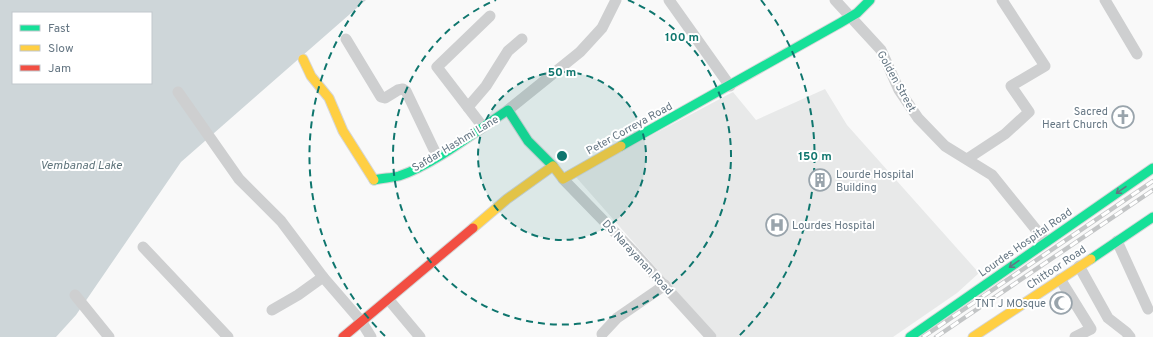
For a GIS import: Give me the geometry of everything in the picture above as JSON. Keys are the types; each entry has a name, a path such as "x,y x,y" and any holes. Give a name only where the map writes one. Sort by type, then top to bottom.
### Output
{"street":[{"name":"Safdar Hashmi Lane","path":"303,59 311,76 329,98 343,131 374,180 400,176 437,156 508,110 580,52 602,28 616,0"},
{"name":"Golden Street","path":"835,0 881,50 899,90 918,118 944,146 992,175 1046,242"},
{"name":"Peter Correya Road","path":"563,179 857,13 870,0"},
{"path":"967,159 1006,134 1029,112 1012,86 1045,66 1002,0"},
{"path":"1105,0 1137,54"},
{"path":"674,1 730,86"},
{"path":"483,126 437,67 490,16"},
{"path":"346,39 381,97 385,98 398,90 403,89 406,91 437,156"},
{"path":"468,107 486,86 508,51 522,39"},
{"path":"178,92 239,179 281,221 323,277 361,321 371,337"},
{"name":"Safdar Hashmi Lane","path":"508,110 528,141 552,166"},
{"path":"343,337 389,300 506,199 552,166 563,179"},
{"name":"Lourdes Hospital Road","path":"910,337 1153,168"},
{"name":"DS Narayanan Road","path":"563,179 665,285 711,337"},
{"name":"Chittoor Road","path":"973,337 1153,217"},
{"path":"1117,241 1148,308"},
{"path":"143,247 228,337"},
{"path":"1079,266 1108,318 1130,337"},
{"path":"272,310 298,295 323,277"},
{"path":"1060,279 1091,329 1075,337"},
{"path":"602,334 617,318 665,285"},
{"path":"75,295 109,337"},
{"path":"389,300 420,337"}],"shaded area":[{"name":"Lourdes Hospital","path":"825,89 847,125 979,273 957,293 893,337 717,337 575,176 733,92 756,120"}],"water":[{"name":"Vembanad Lake","path":"0,0 366,0 181,162 76,315 56,337 0,337"}],"railway":[{"path":"923,337 1153,181"},
{"path":"936,337 1153,190"}],"traffic: fast":[{"path":"621,146 840,23 857,13 870,0"},
{"path":"374,180 399,176 427,164 508,110 528,141 553,166"},
{"path":"910,337 1153,168"},
{"path":"1091,259 1153,217"}],"traffic: slow":[{"path":"303,59 311,76 329,98 343,131 374,180"},
{"path":"473,228 507,199 553,166 563,179 621,146"},
{"path":"973,337 1091,259"}],"traffic: jam":[{"path":"343,337 473,228"}],"place":[{"name":"Sacred Heart Church","path":"1123,117"},
{"name":"Lourde Hospital Building","path":"820,180"},
{"name":"Lourdes Hospital","path":"777,225"},
{"name":"TNT J MOsque","path":"1061,303"}]}
